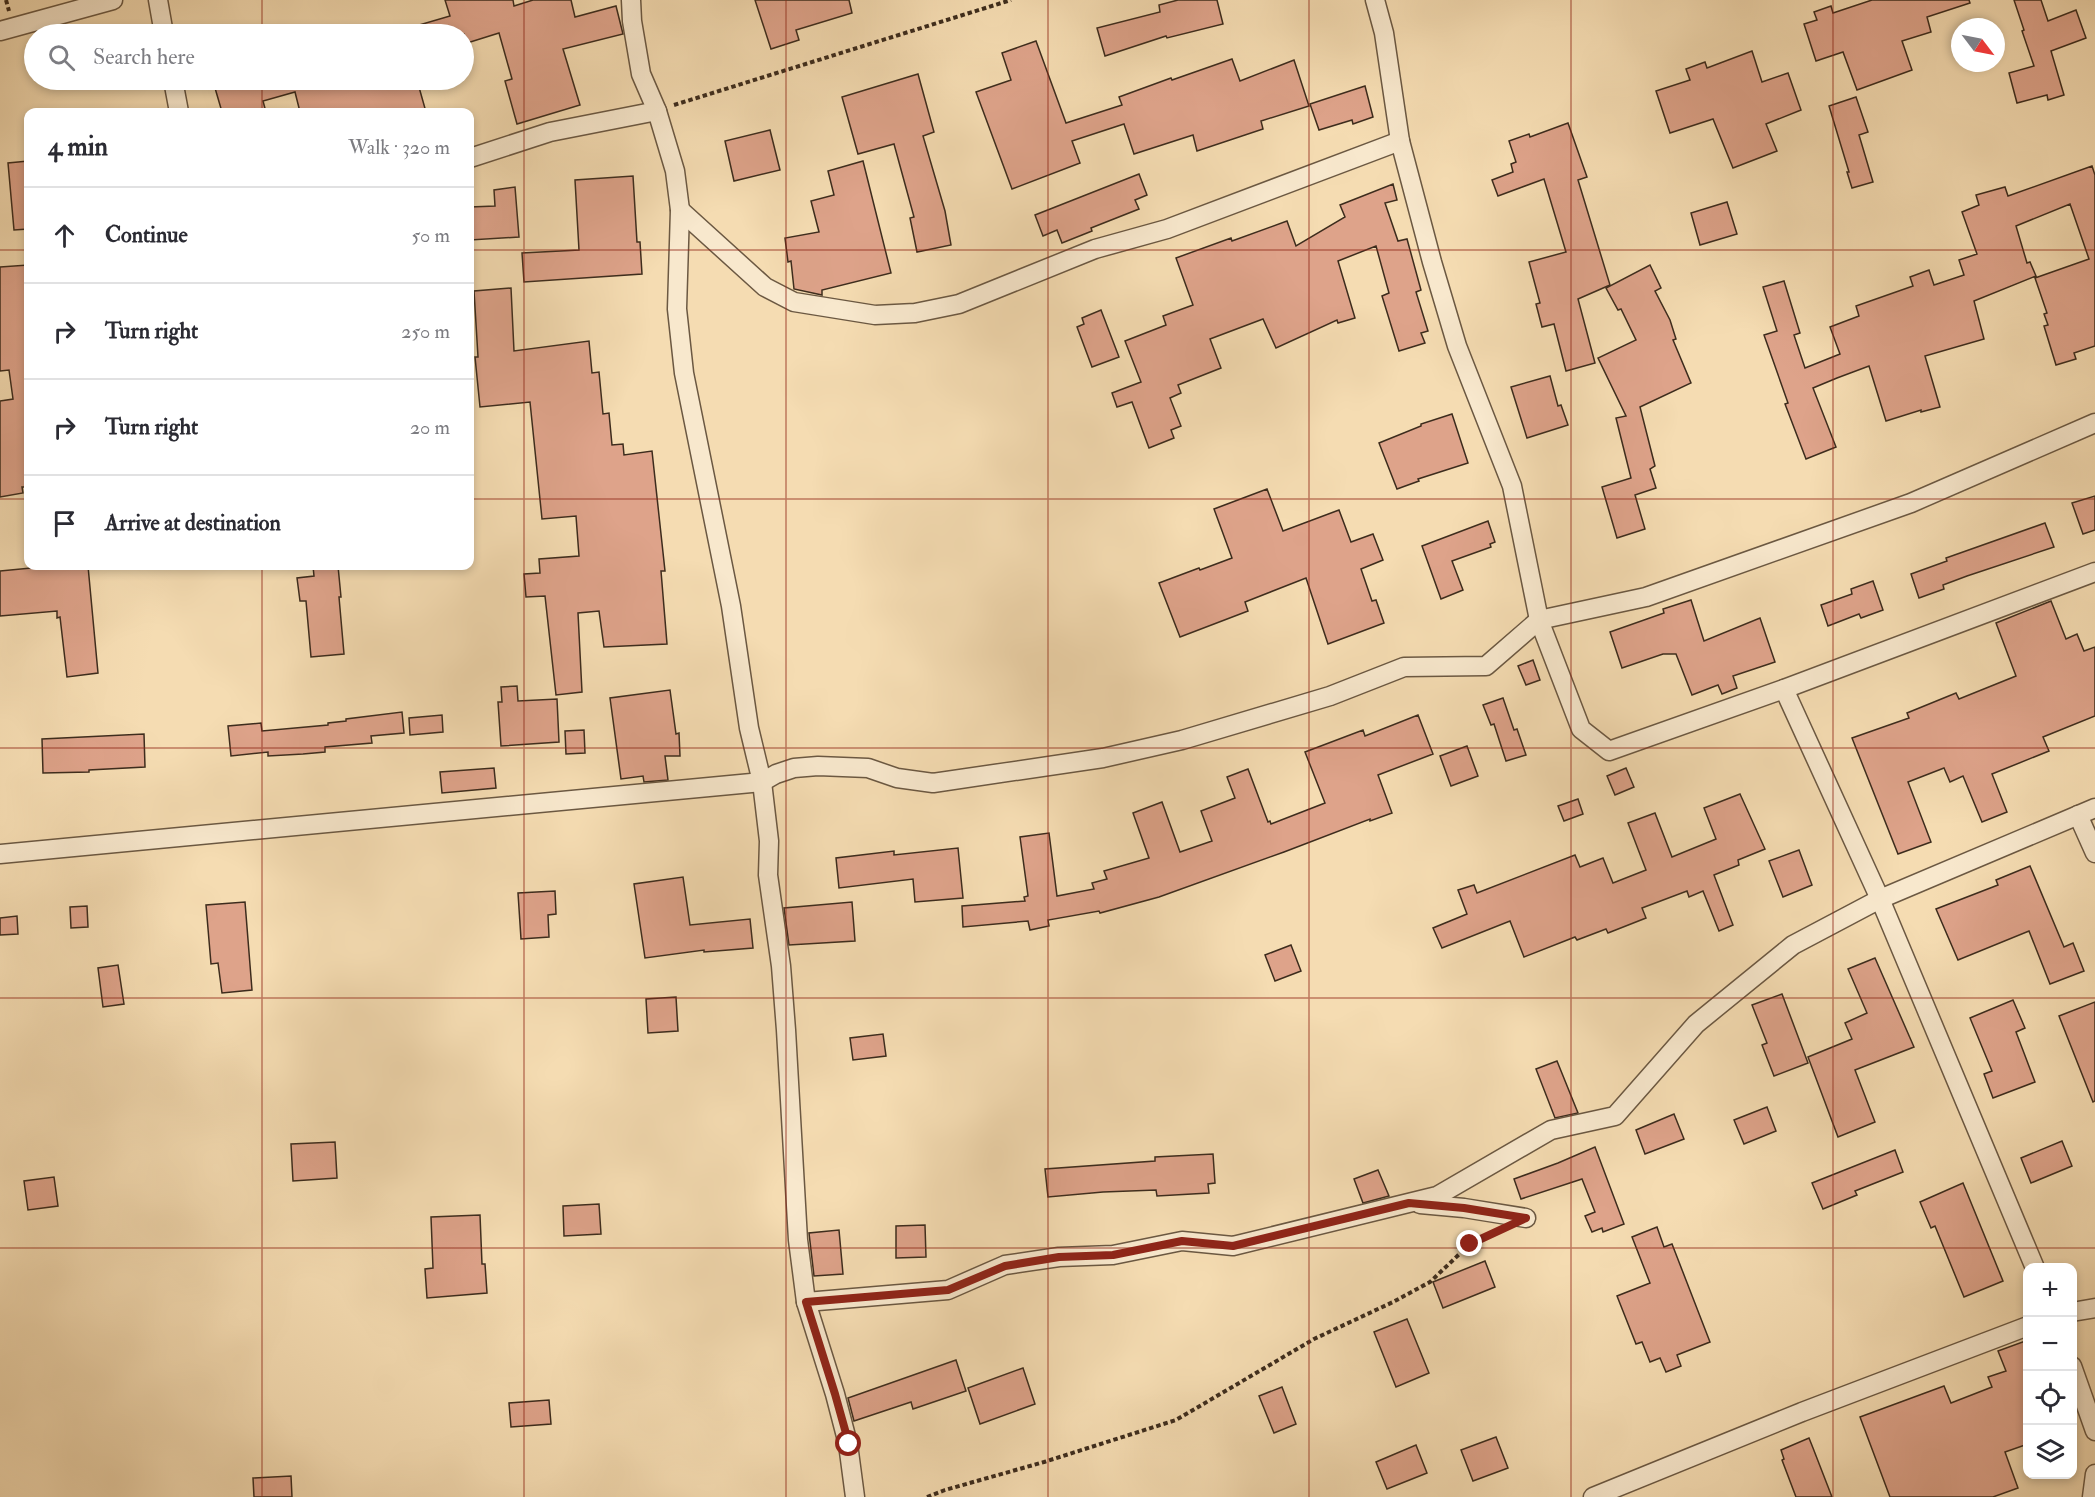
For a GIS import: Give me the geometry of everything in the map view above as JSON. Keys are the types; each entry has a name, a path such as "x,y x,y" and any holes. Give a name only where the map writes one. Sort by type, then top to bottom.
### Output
{"street":[{"path":"25,24 112,0"},
{"path":"158,0 162,24"},
{"path":"631,0 632,21 641,74 657,111 675,171 680,210 677,309 684,373 731,606 749,728 762,782 769,841 768,876 782,977 798,1240 806,1302 849,1444 855,1497"},
{"path":"1375,0 1384,33 1400,141 1432,262 1457,346 1512,486 1539,620 1581,729 1609,751 1784,689 2095,572"},
{"path":"0,31 24,24"},
{"path":"174,90 178,108"},
{"path":"474,157 550,132 657,111"},
{"path":"680,210 765,287 794,302 875,315 915,313 959,304 1095,249 1167,229 1400,141"},
{"path":"0,854 762,782 794,768 818,765 868,768 897,778 933,783 1103,758 1182,740 1330,696 1404,667 1486,666 1539,620 1646,597 1911,502 2095,423"},
{"path":"1784,689 1880,899 2033,1263"},
{"path":"806,1302 948,1290 1005,1266 1059,1257 1113,1255 1182,1241 1233,1246 1437,1196 1551,1130 1615,1116 1696,1024 1793,945 1880,899 2095,808"},
{"path":"2078,815 2095,853"},
{"path":"1409,1203 1464,1208 1526,1218"},
{"path":"2077,1311 2095,1308"},
{"path":"1593,1497 1629,1490 1802,1412 2023,1328"},
{"path":"2075,1371 2095,1431"},
{"path":"2092,1497 2095,1474"}],"path":[{"path":"657,111 1011,0"},
{"path":"927,1497 1176,1420 1314,1339 1430,1282 1470,1244 1498,1231"}],"building":[{"path":"445,0 513,0 514,6 533,0 571,0 575,17 616,6 623,34 563,49 580,105 517,124 505,81 512,79 499,33 474,41 474,24 423,24 450,16"},
{"path":"755,0 849,0 852,13 796,30 799,40 771,49"},
{"path":"1178,0 1217,0 1223,24 1167,38 1166,36 1105,56 1097,28 1160,12 1159,5"},
{"path":"1872,0 1969,0 1970,3 1927,17 1931,32 1902,41 1912,70 1857,90 1843,52 1816,61 1804,24 1817,20 1814,12 1831,6 1833,13"},
{"path":"2014,0 2041,0 2048,21 2076,10 2086,38 2051,51 2064,95 2048,100 2047,95 2017,103 2009,73 2034,66"},
{"path":"1036,41 1066,123 1122,105 1119,97 1232,59 1240,81 1294,60 1309,106 1261,121 1263,129 1197,151 1193,135 1134,154 1124,124 1072,141 1080,163 1012,189 976,92 1011,80 1002,53"},
{"path":"1752,51 1762,82 1788,73 1801,110 1766,124 1777,151 1733,168 1713,119 1670,133 1656,91 1690,80 1686,69 1705,62 1707,68"},
{"path":"918,74 934,132 923,136 945,211 951,245 917,252 910,218 914,217 894,144 858,154 842,97"},
{"path":"1365,86 1373,117 1353,124 1352,120 1319,130 1310,104"},
{"path":"216,90 420,90 425,108 299,108 295,92 263,101 265,108 221,108"},
{"path":"1856,97 1868,132 1859,135 1873,182 1852,188 1829,106"},
{"path":"1568,123 1587,177 1578,180 1610,285 1578,299 1595,363 1566,371 1554,324 1542,327 1536,304 1540,303 1529,262 1566,252 1544,179 1498,196 1492,180 1513,172 1511,164 1516,162 1509,141 1529,134 1530,137"},
{"path":"770,130 780,170 734,181 725,141"},
{"path":"24,161 24,229 14,230 8,163"},
{"path":"863,161 891,273 822,290 822,295 794,289 791,261 788,262 785,238 819,232 811,201 834,195 828,171"},
{"path":"2092,166 2095,175 2095,346 2074,353 2076,359 2056,365 2044,326 2048,325 2044,314 2047,313 2035,278 2089,259 2070,204 2016,226 2027,263 2030,262 2036,276 1974,301 1984,339 1925,356 1940,407 1921,412 1921,410 1886,421 1869,366 1837,378 1813,388 1836,447 1806,459 1785,404 1788,403 1764,335 1777,331 1763,287 1784,281 1800,333 1794,335 1805,368 1840,354 1830,327 1859,316 1856,306 1913,286 1910,277 1929,270 1934,285 1964,275 1959,260 1977,254 1962,212 1979,205 1976,195 2005,187 2008,196"},
{"path":"1139,174 1147,195 1135,200 1139,209 1091,228 1092,231 1062,243 1057,230 1043,236 1035,215"},
{"path":"633,176 637,242 640,242 642,274 524,282 522,253 579,250 575,180"},
{"path":"1393,184 1397,200 1385,203 1398,241 1407,239 1421,290 1416,292 1428,331 1421,333 1425,343 1399,351 1382,296 1389,293 1376,246 1338,261 1355,318 1338,323 1337,320 1276,348 1263,319 1210,339 1221,368 1178,385 1181,393 1170,398 1181,426 1171,430 1174,438 1149,448 1132,402 1117,407 1112,393 1141,382 1125,341 1166,325 1163,316 1193,305 1176,258 1287,221 1296,246 1345,217 1340,205"},
{"path":"515,187 519,237 474,240 474,207 495,206 494,190"},
{"path":"1727,202 1737,234 1700,245 1691,213"},
{"path":"24,265 24,487 22,487 23,493 0,497 0,401 13,399 9,370 0,371 0,267"},
{"path":"1650,265 1661,288 1655,291 1670,320 1676,339 1673,340 1691,383 1640,407 1655,466 1650,469 1656,488 1635,495 1645,529 1617,538 1602,487 1631,478 1616,418 1626,416 1598,358 1636,340 1621,309 1618,310 1606,288"},
{"path":"511,288 514,351 589,341 592,373 599,372 603,414 609,413 612,445 623,444 624,455 652,451 665,571 661,571 667,644 604,647 599,611 578,613 582,692 556,695 545,596 526,597 524,574 540,573 539,559 579,556 576,516 542,519 530,402 480,407 475,357 478,357 474,291"},
{"path":"1101,310 1119,357 1092,367 1077,327 1084,324 1082,318"},
{"path":"1550,376 1558,406 1561,405 1568,425 1527,438 1511,387"},
{"path":"1452,414 1468,463 1418,479 1419,481 1397,489 1379,443 1421,426 1421,424"},
{"path":"1267,489 1283,531 1339,510 1351,542 1373,534 1383,560 1361,569 1372,601 1376,600 1384,623 1328,644 1306,578 1245,602 1248,611 1180,637 1159,583 1232,558 1214,509"},
{"path":"2095,496 2095,530 2083,534 2072,503"},
{"path":"1488,521 1495,542 1490,544 1491,547 1452,561 1463,590 1441,599 1422,546"},
{"path":"2045,523 2054,547 1943,585 1944,589 1919,598 1911,574 1947,561 1946,558"},
{"path":"24,569 88,570 98,673 67,677 60,617 57,618 57,611 0,616 0,571"},
{"path":"313,570 338,570 344,654 311,657 306,601 300,601 297,578 314,576"},
{"path":"1873,581 1883,610 1861,618 1859,614 1828,626 1821,605 1852,594 1851,589"},
{"path":"1691,600 1704,641 1760,618 1775,662 1733,676 1737,688 1722,694 1718,685 1692,695 1676,654 1663,654 1622,668 1610,632 1664,613 1663,609"},
{"path":"2051,601 2066,639 2077,634 2084,651 2095,647 2095,716 2043,737 2049,751 1992,774 2007,812 1982,822 1963,776 1950,782 1944,768 1908,782 1931,842 1898,854 1852,738 1909,718 1907,713 1956,693 1959,699 2016,676 1996,623"},
{"path":"1533,660 1540,680 1526,685 1518,666"},
{"path":"517,686 518,701 557,699 559,742 501,746 498,702 502,702 501,687"},
{"path":"670,690 676,734 679,733 680,756 665,756 668,780 644,782 643,776 621,779 610,698"},
{"path":"1503,698 1526,755 1506,761 1494,724 1491,725 1483,705"},
{"path":"402,712 404,733 371,736 372,743 325,747 325,752 268,756 268,752 231,756 228,726 261,723 262,731 328,725 328,723 346,721 346,719"},
{"path":"442,715 443,732 410,735 409,718"},
{"path":"1418,715 1433,754 1378,775 1392,813 1370,821 1370,819 1159,897 1100,913 1099,911 1048,920 1049,926 1030,930 1028,921 963,927 962,906 1025,901 1024,897 1028,896 1020,837 1049,833 1057,896 1094,889 1092,883 1107,879 1104,871 1149,858 1133,813 1162,802 1180,852 1212,841 1201,811 1235,798 1227,777 1248,769 1268,822 1270,821 1271,824 1325,803 1305,752 1363,730 1365,736"},
{"path":"584,730 585,753 566,754 565,731"},
{"path":"144,734 145,767 43,773 42,739"},
{"path":"1467,746 1478,776 1451,786 1440,756"},
{"path":"494,768 496,788 442,793 440,772"},
{"path":"1626,768 1634,787 1615,795 1607,776"},
{"path":"1740,794 1765,849 1738,860 1739,865 1714,875 1733,925 1719,931 1703,891 1689,897 1687,891 1642,908 1646,918 1608,933 1606,929 1577,940 1575,937 1524,957 1510,921 1442,948 1433,928 1467,914 1458,890 1474,885 1477,893 1575,855 1580,867 1603,858 1613,883 1646,870 1628,823 1655,813 1672,857 1716,839 1704,808"},
{"path":"1578,799 1583,814 1564,821 1558,806"},
{"path":"958,848 963,898 915,902 913,879 839,888 836,858 894,851 894,855"},
{"path":"1799,850 1812,885 1783,897 1769,861"},
{"path":"2030,866 2064,947 2073,943 2084,971 2050,984 2029,931 1958,960 1936,909 1998,885 1996,880"},
{"path":"683,877 690,925 750,919 753,948 704,952 704,950 645,958 634,884"},
{"path":"555,891 556,914 548,915 549,937 521,939 518,893"},
{"path":"245,902 252,990 222,993 218,963 211,964 206,905"},
{"path":"852,902 855,941 789,945 784,908"},
{"path":"87,906 88,927 71,928 70,907"},
{"path":"17,916 18,934 0,935 0,918"},
{"path":"1291,945 1301,971 1275,981 1265,955"},
{"path":"1875,958 1914,1047 1855,1070 1875,1122 1838,1137 1808,1057 1852,1039 1845,1023 1867,1013 1848,969"},
{"path":"118,965 124,1004 103,1007 98,968"},
{"path":"1782,994 1808,1063 1774,1076 1762,1045 1767,1043 1752,1005"},
{"path":"676,997 678,1031 648,1033 646,999"},
{"path":"2013,1000 2025,1028 2016,1032 2035,1082 1993,1098 1984,1074 1992,1071 1970,1018"},
{"path":"2095,1002 2095,1101 2093,1102 2059,1016"},
{"path":"883,1034 886,1056 853,1060 850,1038"},
{"path":"1557,1061 1578,1113 1555,1118 1536,1069"},
{"path":"1767,1107 1776,1131 1744,1144 1734,1120"},
{"path":"1674,1114 1684,1139 1645,1154 1636,1130"},
{"path":"2062,1141 2072,1166 2031,1183 2021,1158"},
{"path":"335,1142 337,1178 293,1181 291,1144"},
{"path":"1595,1147 1624,1224 1603,1232 1602,1228 1592,1232 1585,1216 1595,1212 1582,1179 1521,1199 1514,1179"},
{"path":"1895,1150 1903,1172 1855,1191 1857,1195 1823,1209 1812,1183"},
{"path":"1213,1154 1215,1183 1208,1184 1209,1193 1157,1196 1156,1190 1048,1197 1045,1169 1155,1161 1155,1157"},
{"path":"1378,1170 1389,1196 1363,1203 1354,1179"},
{"path":"54,1177 58,1206 28,1210 24,1181"},
{"path":"1963,1183 2003,1281 1964,1297 1935,1226 1931,1228 1920,1202"},
{"path":"599,1204 601,1234 564,1236 563,1206"},
{"path":"480,1215 482,1264 485,1264 487,1293 427,1298 425,1269 433,1268 431,1217"},
{"path":"925,1225 926,1257 896,1258 896,1226"},
{"path":"1657,1227 1664,1247 1672,1244 1710,1342 1677,1355 1681,1366 1666,1372 1660,1358 1650,1362 1642,1342 1636,1344 1617,1296 1650,1283 1632,1237"},
{"path":"839,1230 843,1274 814,1276 809,1233"},
{"path":"1485,1261 1495,1287 1443,1308 1433,1282"},
{"path":"1407,1319 1429,1373 1396,1387 1374,1332"},
{"path":"2023,1342 2023,1446 2005,1452 2018,1488 1993,1497 1890,1497 1860,1417 1944,1386 1951,1403 1992,1387 1988,1377 2006,1371 1998,1351"},
{"path":"956,1360 966,1391 913,1409 911,1402 854,1421 848,1398"},
{"path":"1023,1368 1035,1404 980,1424 968,1388"},
{"path":"1282,1387 1296,1424 1274,1433 1259,1396"},
{"path":"549,1400 551,1424 511,1427 509,1403"},
{"path":"1496,1437 1508,1468 1473,1481 1461,1450"},
{"path":"1809,1438 1832,1497 1796,1497 1782,1460 1784,1459 1781,1450"},
{"path":"1416,1445 1427,1473 1387,1489 1376,1462"},
{"path":"291,1476 292,1497 254,1497 253,1478"}],"route":[{"path":"849,1444 806,1302 948,1290 1005,1266 1059,1257 1113,1255 1182,1241 1233,1246 1409,1203 1464,1208 1526,1218 1470,1244"}]}
